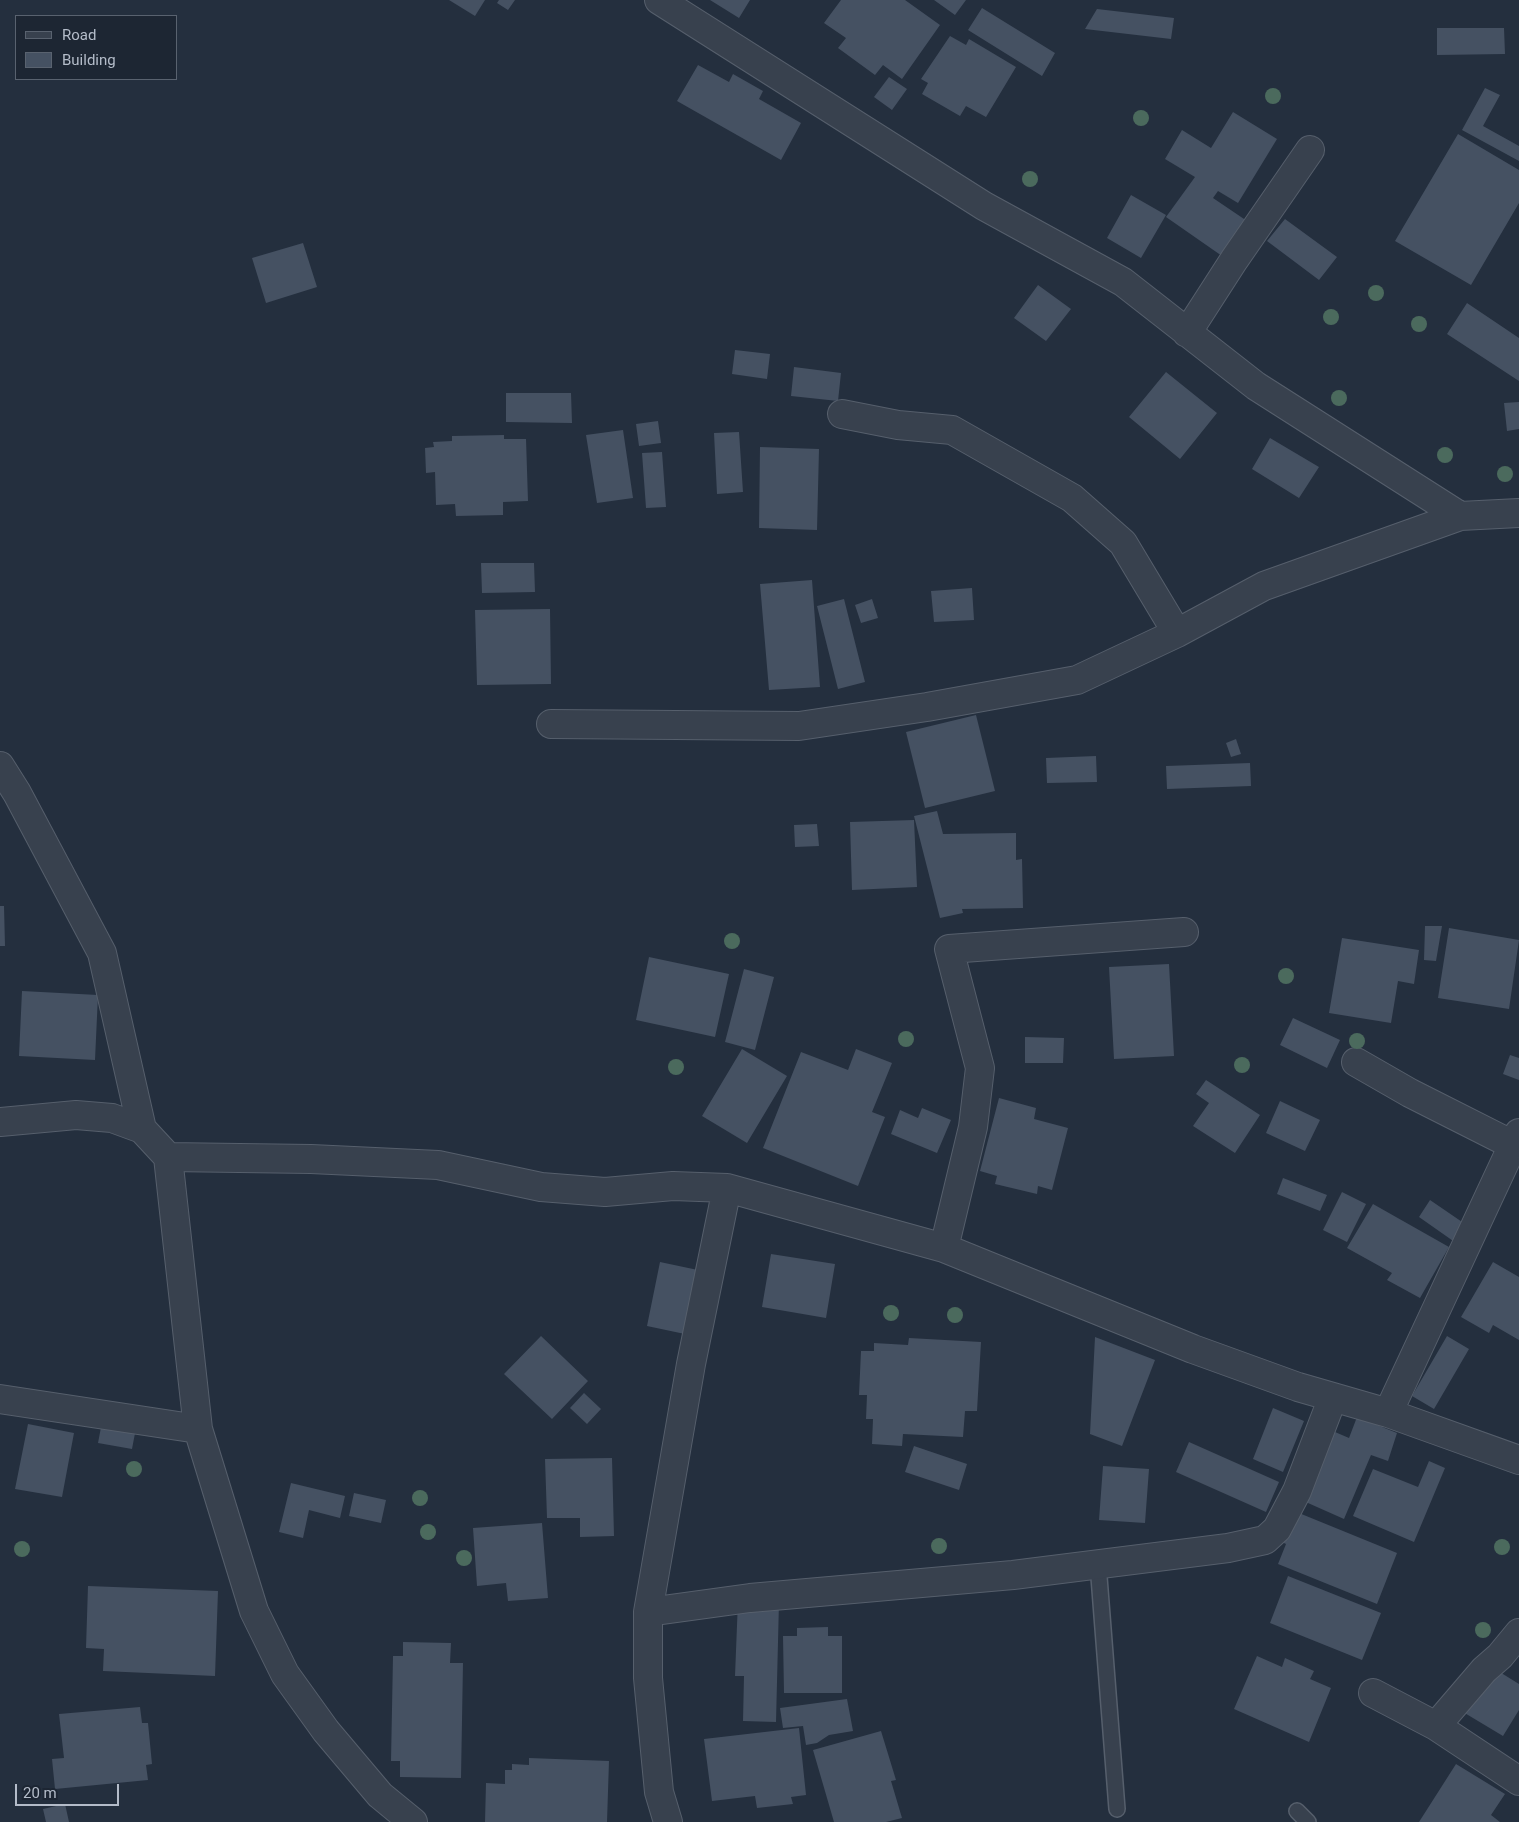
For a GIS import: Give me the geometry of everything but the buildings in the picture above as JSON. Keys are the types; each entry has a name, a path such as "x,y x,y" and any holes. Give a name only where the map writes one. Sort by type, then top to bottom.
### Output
{"street":[{"path":"659,0 984,206 1123,282 1256,386 1460,516"},
{"path":"1187,333 1234,260 1310,150"},
{"path":"842,414 898,425 952,430 1072,498 1123,544 1177,633"},
{"path":"551,724 799,726 917,708 1077,680 1177,633 1264,586 1460,516 1519,513"},
{"path":"0,766 9,795 102,953 142,1128 168,1157 198,1429 254,1612 285,1674 326,1731 380,1795 413,1822"},
{"path":"944,1248 973,1127 980,1068 949,949 1184,932"},
{"path":"1356,1062 1410,1093 1516,1139 1388,1413"},
{"path":"0,1122 76,1115 112,1118 142,1128"},
{"path":"168,1157 311,1159 438,1165 541,1187 605,1192 673,1186 727,1188 944,1248 1193,1349 1333,1397 1388,1413 1519,1460"},
{"path":"668,1822 659,1792 649,1688 648,1612 691,1364 727,1188"},
{"path":"648,1612 750,1598 1013,1575 1228,1548 1265,1540 1277,1529 1297,1491 1333,1397"},
{"path":"0,1399 198,1429"},
{"path":"1436,1726 1519,1633"},
{"path":"1373,1693 1436,1726 1519,1781"}],"lane":[{"path":"1098,1564 1117,1809"},
{"path":"1296,1812 1308,1822"}]}
